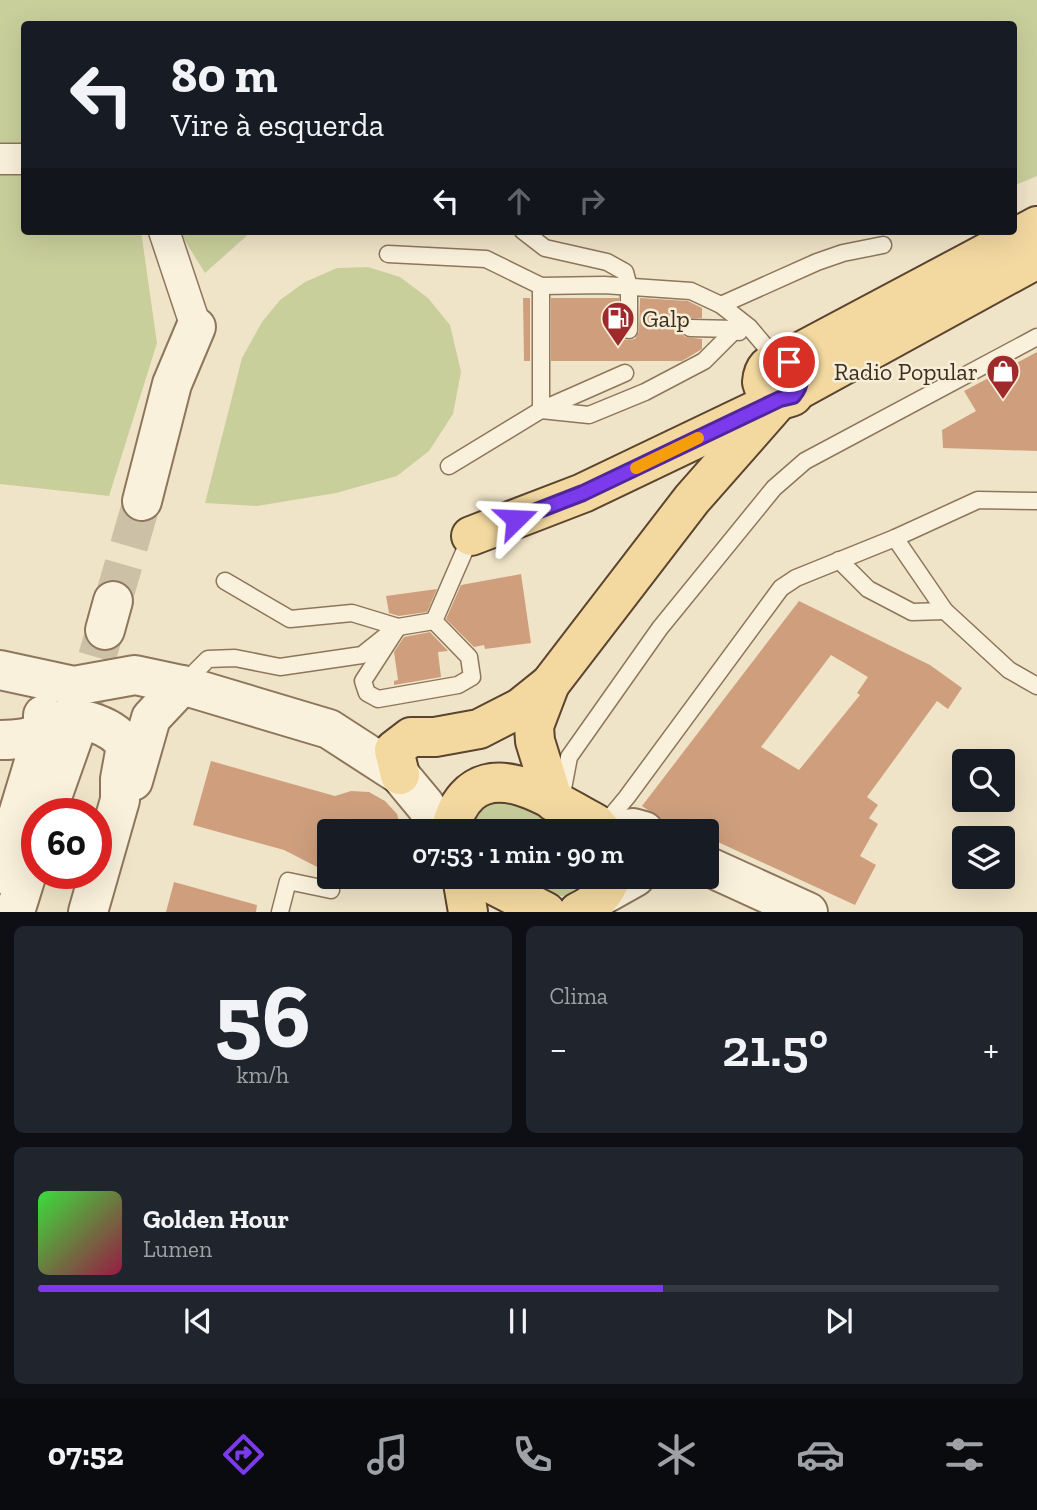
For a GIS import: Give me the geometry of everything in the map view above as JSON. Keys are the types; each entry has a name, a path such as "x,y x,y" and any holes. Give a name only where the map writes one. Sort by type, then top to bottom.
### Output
{"main road":[{"path":"471,536 583,493 782,375 859,321 1037,226"},
{"path":"400,775 394,750 411,737 435,737 479,729 520,708 550,684 782,375 1037,259"},
{"path":"550,684 534,726 535,741 557,804"},
{"path":"453,819 462,800 474,790 488,783 504,781 520,785 587,819"},
{"path":"464,889 468,912"},
{"path":"501,889 546,912"}],"street":[{"path":"0,159 21,159"},
{"path":"142,500 172,384 196,327 165,235"},
{"path":"0,649 105,680"},
{"path":"14,673 74,686 135,675 182,685 329,729 400,775 435,819"},
{"path":"0,874 58,734 37,685 14,673"},
{"path":"120,800 132,782 151,718 182,685"},
{"path":"48,798 58,722 80,720 117,733 126,746 120,779 120,800 88,912"},
{"path":"0,740 58,734"},
{"path":"719,871 808,912"},
{"path":"15,912 22,889"}],"lane":[{"path":"528,235 545,248 607,262 625,272 629,286 629,330"},
{"path":"720,305 772,284 794,271 843,253 883,244"},
{"path":"388,254 486,259 541,286 629,286 691,291 720,305 749,327 782,375"},
{"path":"541,286 541,410"},
{"path":"690,328 736,329 782,375"},
{"path":"541,410 589,415 704,361 736,329"},
{"path":"557,804 569,757 660,628 774,488 805,461 1037,337"},
{"path":"449,466 541,410 625,373"},
{"path":"613,819 781,588 796,578 895,538 978,500 1037,501"},
{"path":"434,621 471,536"},
{"path":"895,538 945,611 1009,670 1037,686"},
{"path":"839,561 868,589 912,612 945,611"},
{"path":"225,581 290,619 352,613 398,627 434,621"},
{"path":"398,627 363,681 367,692 378,699 458,685 472,677 468,657 434,621"},
{"path":"182,685 208,659 235,658 280,667 362,655 398,627"},
{"path":"280,912 288,881 331,890"}],"green space":[{"path":"0,0 1037,0 1037,176 1017,184 1017,21 21,21 21,235 142,235 157,343 109,496 0,484"},
{"path":"181,235 248,235 205,273"},
{"path":"368,267 400,277 428,298 450,325 461,372 453,414 429,451 397,476 336,493 257,506 205,503 242,358 262,322 280,300 305,282 337,268"},
{"path":"504,796 551,819 470,819 474,810"},
{"path":"533,889 580,889 562,896"}],"building":[{"path":"523,298 530,298 530,361 524,361"},
{"path":"551,298 619,298 619,331 623,339 628,340 635,339 639,331 640,298 688,301 702,308 702,318 684,319 681,332 685,337 702,339 702,349 682,361 551,361"},
{"name":"Radio Popular","path":"1037,352 1037,451 943,448 942,430 976,411 964,391"},
{"path":"521,574 531,643 485,649 484,645 474,647 446,619 461,585"},
{"path":"437,589 427,612 399,616 389,613 386,596"},
{"path":"799,601 930,665 962,688 948,709 937,701 867,797 878,805 869,818 878,824 860,856 876,865 855,905 719,843 719,819 661,819 642,806","holes":["831,655 868,677 857,693 860,695 799,770 761,747"]},
{"path":"430,632 448,651 438,652 441,677 394,685 394,681 398,680 394,652 404,637"},
{"path":"211,761 335,796 351,791 369,792 385,801 398,819 317,819 317,867 284,850 193,825"},
{"path":"174,882 257,905 256,912 166,912"}],"tunnel":[{"path":"113,601 142,501"},
{"path":"81,712 105,630"}],"slow traffic":[{"path":"636,468 698,438"}],"place":[{"name":"Galp","path":"618,348"},
{"name":"Radio Popular","path":"1003,401"}],"route":[{"path":"516,519 583,493 780,399 793,396 800,385 800,378 795,366 789,362"}]}
